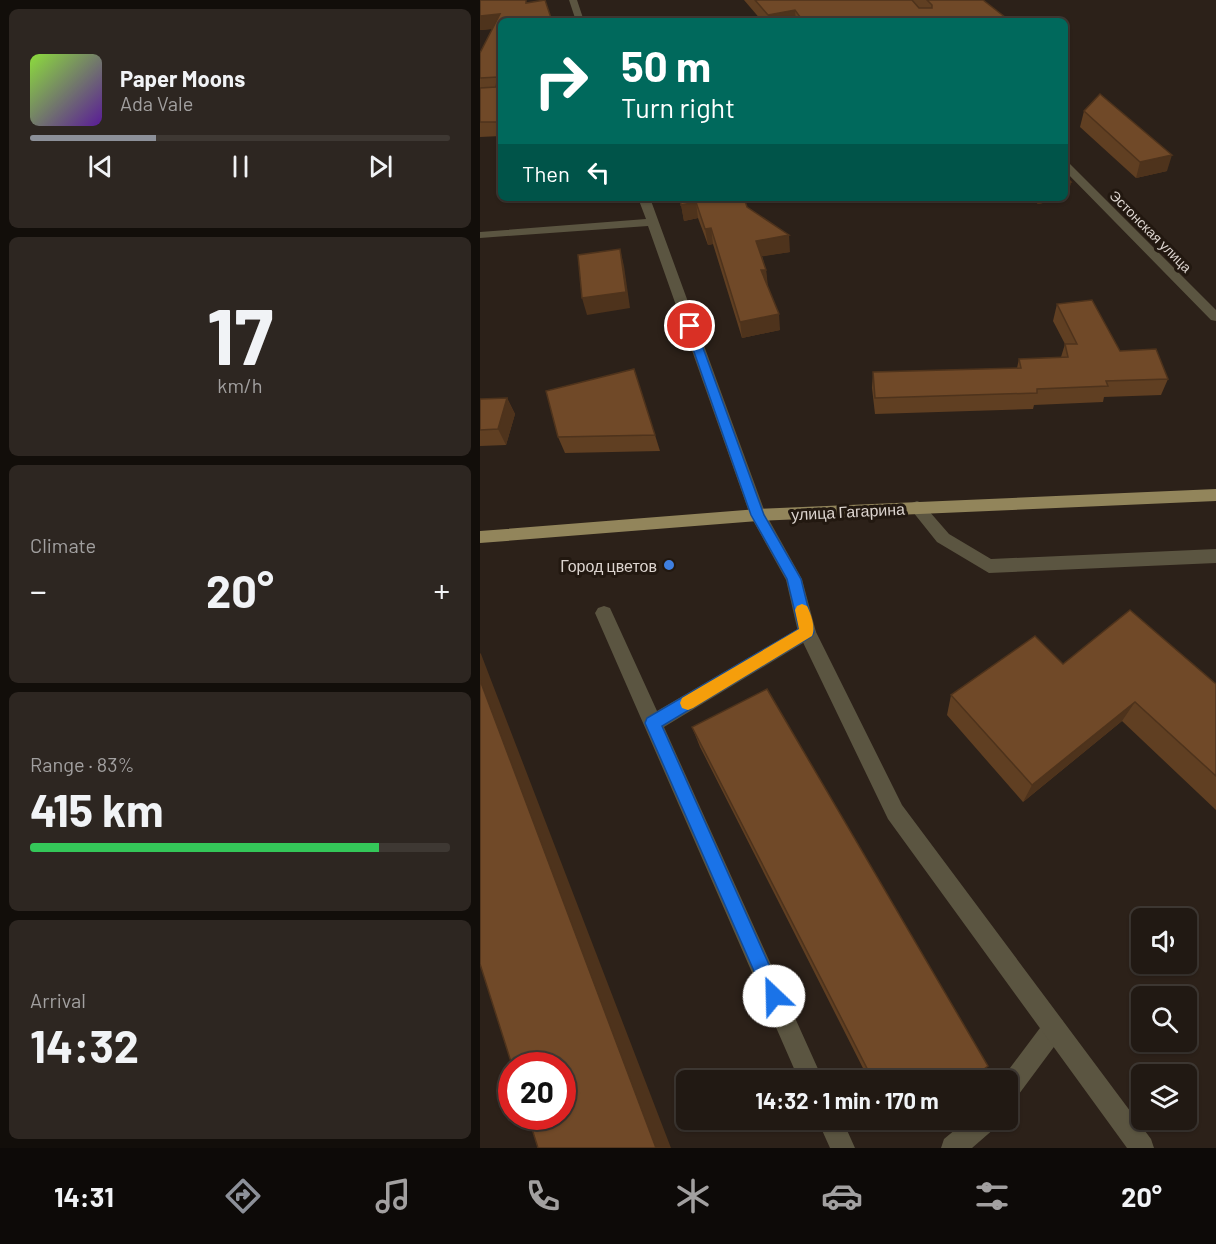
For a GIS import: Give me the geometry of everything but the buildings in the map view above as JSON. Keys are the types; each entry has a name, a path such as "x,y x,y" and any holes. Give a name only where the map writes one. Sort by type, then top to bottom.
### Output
{"main road":[{"name":"улица Гагарина","path":"480,537 758,515 1216,495"}],"street":[{"path":"573,0 579,18"},
{"name":"Эстонская улица","path":"1068,168 1216,317"},
{"path":"645,201 758,515 794,579 807,632 895,812 1142,1148"},
{"path":"480,235 652,222"},
{"path":"917,507 943,538 989,566 1216,556"},
{"path":"604,613 808,1070"},
{"path":"653,723 807,632"},
{"path":"1018,1077 1054,1028"},
{"path":"834,1130 843,1148"},
{"path":"952,1148 973,1130"}],"slow traffic":[{"path":"688,703 807,632 802,610"}],"place":[{"name":"Город цветов","path":"669,565"}],"route":[{"path":"690,326 758,515 794,579 807,632 653,723 774,996"}]}
